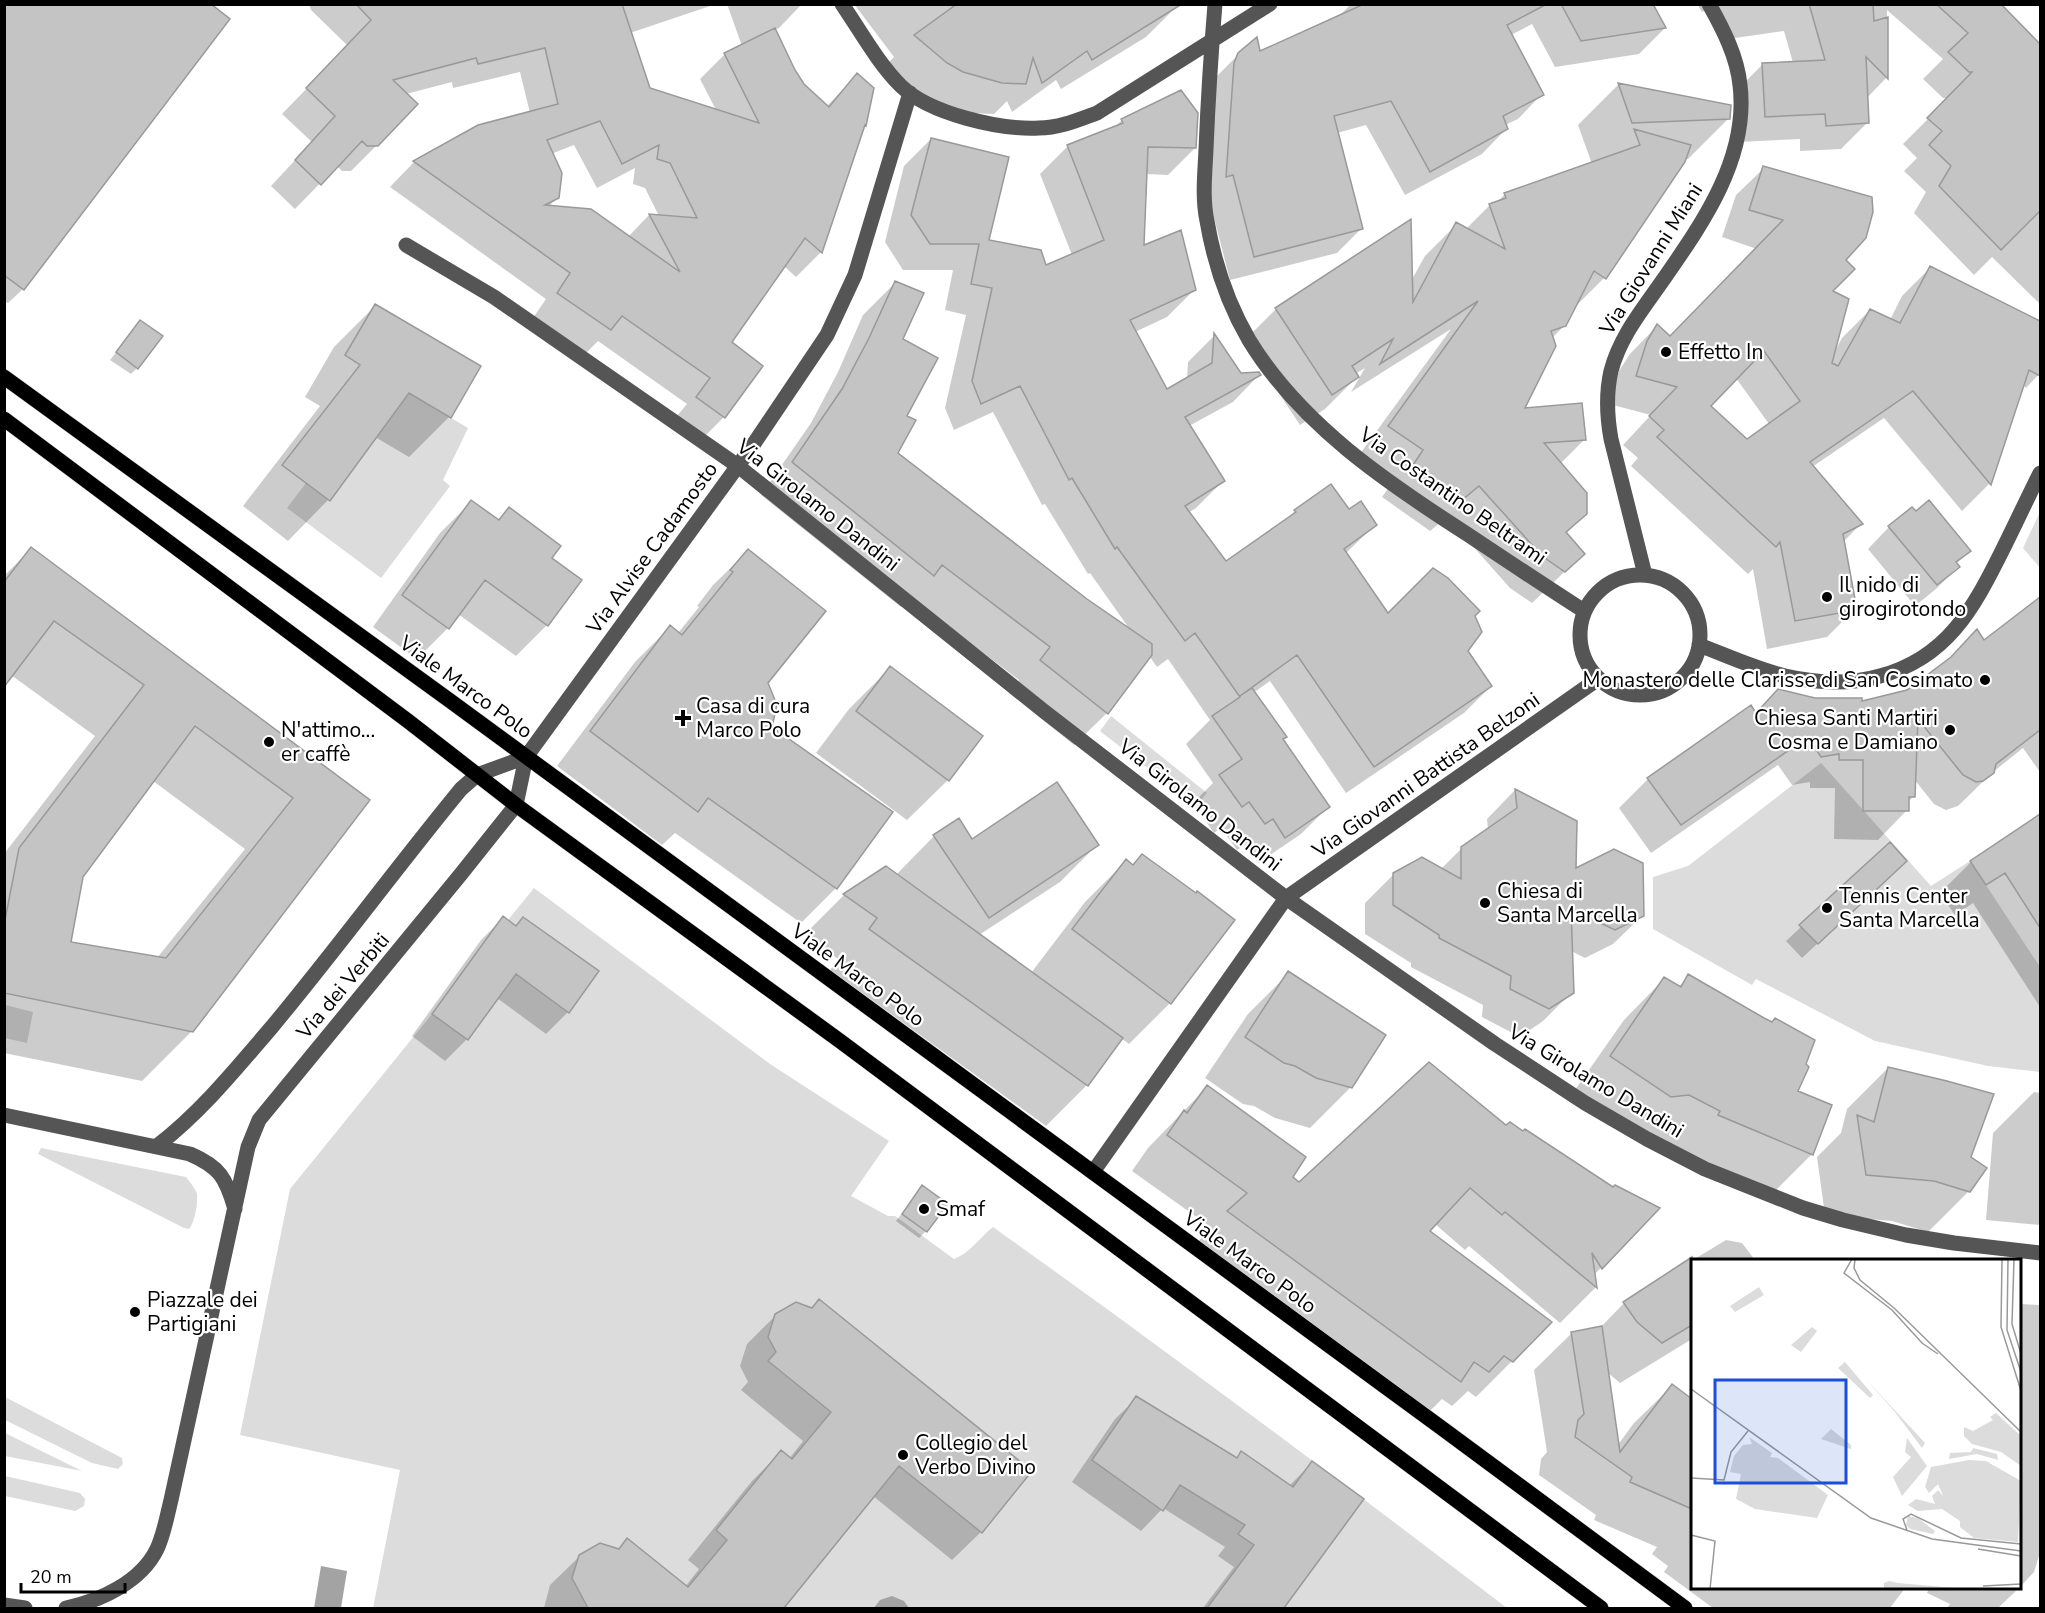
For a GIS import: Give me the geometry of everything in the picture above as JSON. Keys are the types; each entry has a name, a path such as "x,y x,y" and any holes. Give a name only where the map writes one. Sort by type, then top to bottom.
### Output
{"main road":[{"name":"Viale Marco Polo","path":"4,377 526,756 1685,1608"},
{"path":"4,418 408,721 516,805 840,1041 1601,1608"}],"street":[{"path":"842,4 884,66 910,93 939,108 974,120 1041,129 1084,118 1111,105 1270,4"},
{"name":"Via Costantino Beltrami","path":"1215,4 1204,192 1206,221 1223,284 1242,327 1259,355 1311,416 1353,454 1419,503 1584,611"},
{"name":"Via Giovanni Miani","path":"1645,575 1611,439 1608,419 1609,387 1623,339 1699,228 1720,188 1735,147 1741,114 1740,82 1723,28 1709,4"},
{"name":"Via Alvise Cadamosto","path":"526,756 738,466 816,354 839,312 866,242 910,93"},
{"name":"Via Girolamo Dandini","path":"406,244 533,322 738,466 1035,705 1286,898 1524,1064 1617,1122 1706,1169 1781,1200 1853,1223 1954,1243 2040,1253"},
{"path":"1700,645 1766,670 1817,681 1868,680 1912,664 1941,645 1973,607 2040,473"},
{"path":"1645,575 1664,580 1681,591 1693,607 1700,626 1700,645 1694,663 1683,678 1668,689 1650,694 1631,695 1613,689 1598,679 1587,664 1581,647 1580,629 1584,611 1594,595 1609,583 1626,576 1645,575"},
{"name":"Via Giovanni Battista Belzoni","path":"1093,1173 1286,898 1598,679"},
{"path":"477,775 526,756"},
{"path":"516,805 526,756"},
{"name":"Via dei Verbiti","path":"157,1146 219,1089 291,1003 457,794 477,775"},
{"name":"Via dei Verbiti","path":"235,1209 248,1147 259,1120 516,805"},
{"path":"4,1115 190,1154 211,1164 223,1178 235,1209 171,1500 156,1551 138,1573 126,1583 92,1601 66,1608"},
{"path":"4,1605 25,1608"}],"shaded area":[{"path":"409,393 468,428 443,480 450,486 381,578 287,508 306,483 330,501"},
{"path":"2040,512 2040,568 2023,548"},
{"path":"1111,716 1207,793 1196,806 1100,731"},
{"name":"Tennis Center Santa Marcella","path":"1821,763 1931,886 1970,861 2040,967 2040,1072 1988,1066 1875,1041 1756,979 1752,985 1653,929 1653,877 1688,866"},
{"path":"534,888 770,1064 889,1141 851,1196 888,1216 895,1216 954,1259 970,1249 993,1227 1252,1416 1507,1608 373,1608 400,1470 240,1435 290,1189 432,1014 468,1040 516,974 569,1013 599,971 524,917 516,926 508,920"},
{"path":"5,1005 33,1012 27,1043 5,1038"},
{"path":"41,1148 186,1177 197,1194 196,1212 191,1226 189,1229 184,1228 38,1154"},
{"path":"5,1397 122,1458 123,1464 118,1469 92,1463 5,1420"},
{"path":"5,1433 82,1471 5,1456"},
{"path":"5,1476 80,1493 85,1499 84,1506 75,1511 5,1496"},
{"path":"321,1566 347,1571 341,1608 314,1608"},
{"path":"892,1596 904,1601 909,1608 874,1608 880,1600"}],"building":[{"path":"4,4 211,4 230,19 24,290 4,275"},
{"path":"356,4 622,4 650,88 759,123 724,53 775,28 804,84 829,107 857,73 874,88 866,126 822,253 805,238 732,342 763,366 725,418 696,397 710,378 622,316 611,330 557,293 570,273 413,161 478,125 558,104 545,48 478,64 476,58 393,80 418,104 378,146 367,146 362,141 321,185 295,160 335,116 306,88 371,20","holes":["600,121 622,164 659,145 657,159 670,163 697,218 649,214 680,272 591,209 545,205 559,198 562,173 547,140"]},
{"path":"957,4 1182,4 1092,60 1087,51 1042,83 1033,58 1026,84 1002,83 963,72 947,63 914,35"},
{"path":"1364,4 1547,4 1507,25 1544,95 1503,116 1508,129 1430,172 1391,101 1334,116 1363,229 1254,257 1233,175 1226,177 1234,63 1238,53 1257,37 1260,51"},
{"path":"1561,4 1653,4 1666,28 1581,41"},
{"path":"1809,4 1873,4 1874,21 1888,17 1888,79 1866,57 1869,123 1826,126 1825,114 1765,117 1762,63 1825,60"},
{"path":"1936,4 2001,4 2040,44 2040,211 2001,250 1939,186 1951,166 1929,145 1942,131 1927,118 1972,72 1969,72 1948,52 1968,33"},
{"path":"1618,83 1731,105 1730,119 1632,123"},
{"path":"1181,90 1198,113 1196,148 1148,147 1144,245 1181,230 1196,290 1130,320 1167,389 1212,363 1214,333 1241,373 1259,372 1261,375 1185,417 1225,481 1185,506 1226,561 1296,512 1294,510 1331,484 1349,509 1361,501 1377,525 1344,549 1388,613 1433,568 1448,578 1480,611 1475,616 1482,632 1468,651 1492,686 1374,767 1297,655 1240,696 1252,688 1287,737 1283,739 1330,807 1285,838 1273,819 1265,824 1249,802 1242,807 1219,775 1242,759 1212,716 1240,697 1195,633 1185,641 1117,547 1115,549 1072,478 1069,480 1020,386 981,404 972,381 992,288 971,284 979,244 930,244 911,215 931,138 1009,157 989,240 1041,250 1046,265 1104,240 1067,145 1123,123 1121,119"},
{"path":"1634,129 1691,145 1685,162 1606,279 1594,271 1566,326 1551,331 1556,346 1525,408 1582,403 1586,440 1544,443 1587,493 1587,514 1566,532 1585,554 1565,572 1542,556 1479,486 1462,500 1413,465 1423,450 1388,426 1478,301 1380,364 1393,339 1352,366 1359,377 1332,395 1275,308 1411,219 1413,302 1456,222 1505,249 1489,204 1506,198 1504,193 1640,145"},
{"path":"1763,166 1872,197 1873,212 1866,238 1846,260 1855,269 1833,291 1849,299 1832,363 1838,366 1870,309 1900,323 1930,266 2040,321 2040,376 2029,370 1991,485 1913,391 1810,462 1863,524 1843,534 1857,610 1795,621 1780,542 1776,547 1657,437 1664,430 1649,416 1677,387 1636,376 1647,341 1657,324 1670,336 1783,220 1749,210","holes":["1764,351 1800,401 1747,439 1711,406"]},
{"path":"895,281 924,293 903,339 938,358 907,416 916,420 898,453 1087,599 1152,644 1152,655 1108,714 1040,660 1050,647 942,565 934,576 792,462 842,389"},
{"path":"375,304 481,366 451,418 409,393 330,501 282,465 360,365 345,355"},
{"path":"140,320 163,336 138,369 116,352"},
{"path":"471,500 499,520 509,507 561,546 552,558 582,580 548,626 485,580 449,629 402,595"},
{"path":"1929,500 1971,551 1956,562 1960,567 1937,585 1888,526 1912,507 1916,511"},
{"path":"31,547 370,800 193,1032 4,993 4,925 19,848 144,685 54,621 4,687 4,582","holes":["195,726 293,798 166,958 71,942 83,877"]},
{"path":"748,549 826,611 768,683 777,705 772,727 893,812 837,889 708,798 698,812 590,731 670,625 682,635 733,572 730,570"},
{"path":"2040,597 2040,730 1996,764 1994,773 1983,781 1976,782 1963,775 1918,719 1915,797 1909,797 1909,811 1863,811 1863,760 1839,760 1839,754 1821,757 1808,737 1681,825 1647,778 1751,705 1756,713 1778,689 1815,698 1862,698 1862,701 1907,690 1951,657 1977,629 1984,640"},
{"path":"890,666 983,736 949,781 856,711"},
{"path":"1057,782 1099,845 989,918 933,835 959,818 972,839"},
{"name":"Chiesa di Santa Marcella","path":"1515,789 1577,821 1576,868 1614,849 1643,863 1644,916 1615,930 1571,909 1574,993 1549,1009 1510,989 1511,976 1439,938 1439,935 1393,905 1393,873 1422,857 1461,879 1461,847 1517,808"},
{"path":"2040,814 2040,928 2005,873 1986,885 1970,861"},
{"path":"1890,842 1907,861 1818,944 1799,925"},
{"path":"1142,854 1235,920 1171,1004 1072,929 1126,859 1133,865"},
{"path":"886,866 1123,1038 1088,1086 869,929 877,918 843,894"},
{"path":"503,916 516,926 523,917 599,971 569,1013 516,974 468,1040 432,1014"},
{"path":"1288,971 1386,1035 1352,1088 1316,1078 1295,1066 1284,1063 1245,1037"},
{"path":"1688,974 1764,1018 1772,1022 1775,1018 1815,1040 1806,1064 1809,1067 1798,1091 1832,1105 1813,1155 1718,1115 1720,1111 1689,1095 1671,1097 1610,1056 1664,977 1681,987"},
{"path":"1429,1062 1506,1125 1510,1122 1523,1131 1525,1129 1613,1187 1615,1185 1660,1208 1602,1269 1592,1253 1597,1288 1505,1212 1502,1215 1470,1188 1430,1231 1552,1322 1513,1362 1504,1356 1489,1372 1474,1362 1461,1382 1227,1211 1247,1193 1167,1135 1184,1110 1187,1113 1207,1085 1306,1157 1293,1177 1299,1182"},
{"path":"1888,1067 1994,1094 1971,1157 1987,1168 1970,1192 1934,1181 1866,1175 1857,1115 1874,1122"},
{"name":"Smaf","path":"922,1185 948,1204 927,1232 902,1214"},
{"path":"1692,1257 1691,1326 1662,1343 1637,1322 1623,1302"},
{"name":"Collegio del Verbo Divino","path":"819,1299 1032,1471 982,1533 899,1466 784,1608 588,1608 572,1578 579,1555 600,1543 619,1549 627,1538 688,1587 727,1540 716,1530 781,1450 792,1459 831,1412 768,1361 776,1352 768,1337 775,1314 796,1302 812,1308"},
{"path":"1602,1326 1620,1452 1672,1384 1691,1398 1691,1509 1630,1482 1632,1477 1575,1437 1578,1420 1584,1414 1571,1332"},
{"path":"1136,1396 1237,1458 1241,1451 1293,1487 1312,1461 1364,1499 1284,1608 1207,1608 1254,1545 1238,1534 1245,1525 1180,1485 1163,1511 1092,1460"}],"place":[{"name":"Effetto In","path":"1666,352"},
{"name":"Il nido di girogirotondo","path":"1827,597"},
{"name":"Monastero delle Clarisse di San Cosimato","path":"1985,680"},
{"name":"Casa di cura Marco Polo","path":"683,718"},
{"name":"Chiesa Santi Martiri Cosma e Damiano","path":"1950,730"},
{"name":"N'attimo... er caffè","path":"269,742"},
{"name":"Chiesa di Santa Marcella","path":"1485,903"},
{"name":"Tennis Center Santa Marcella","path":"1827,908"},
{"name":"Smaf","path":"924,1209"},
{"name":"Piazzale dei Partigiani","path":"135,1312"},
{"name":"Collegio del Verbo Divino","path":"903,1455"}]}
